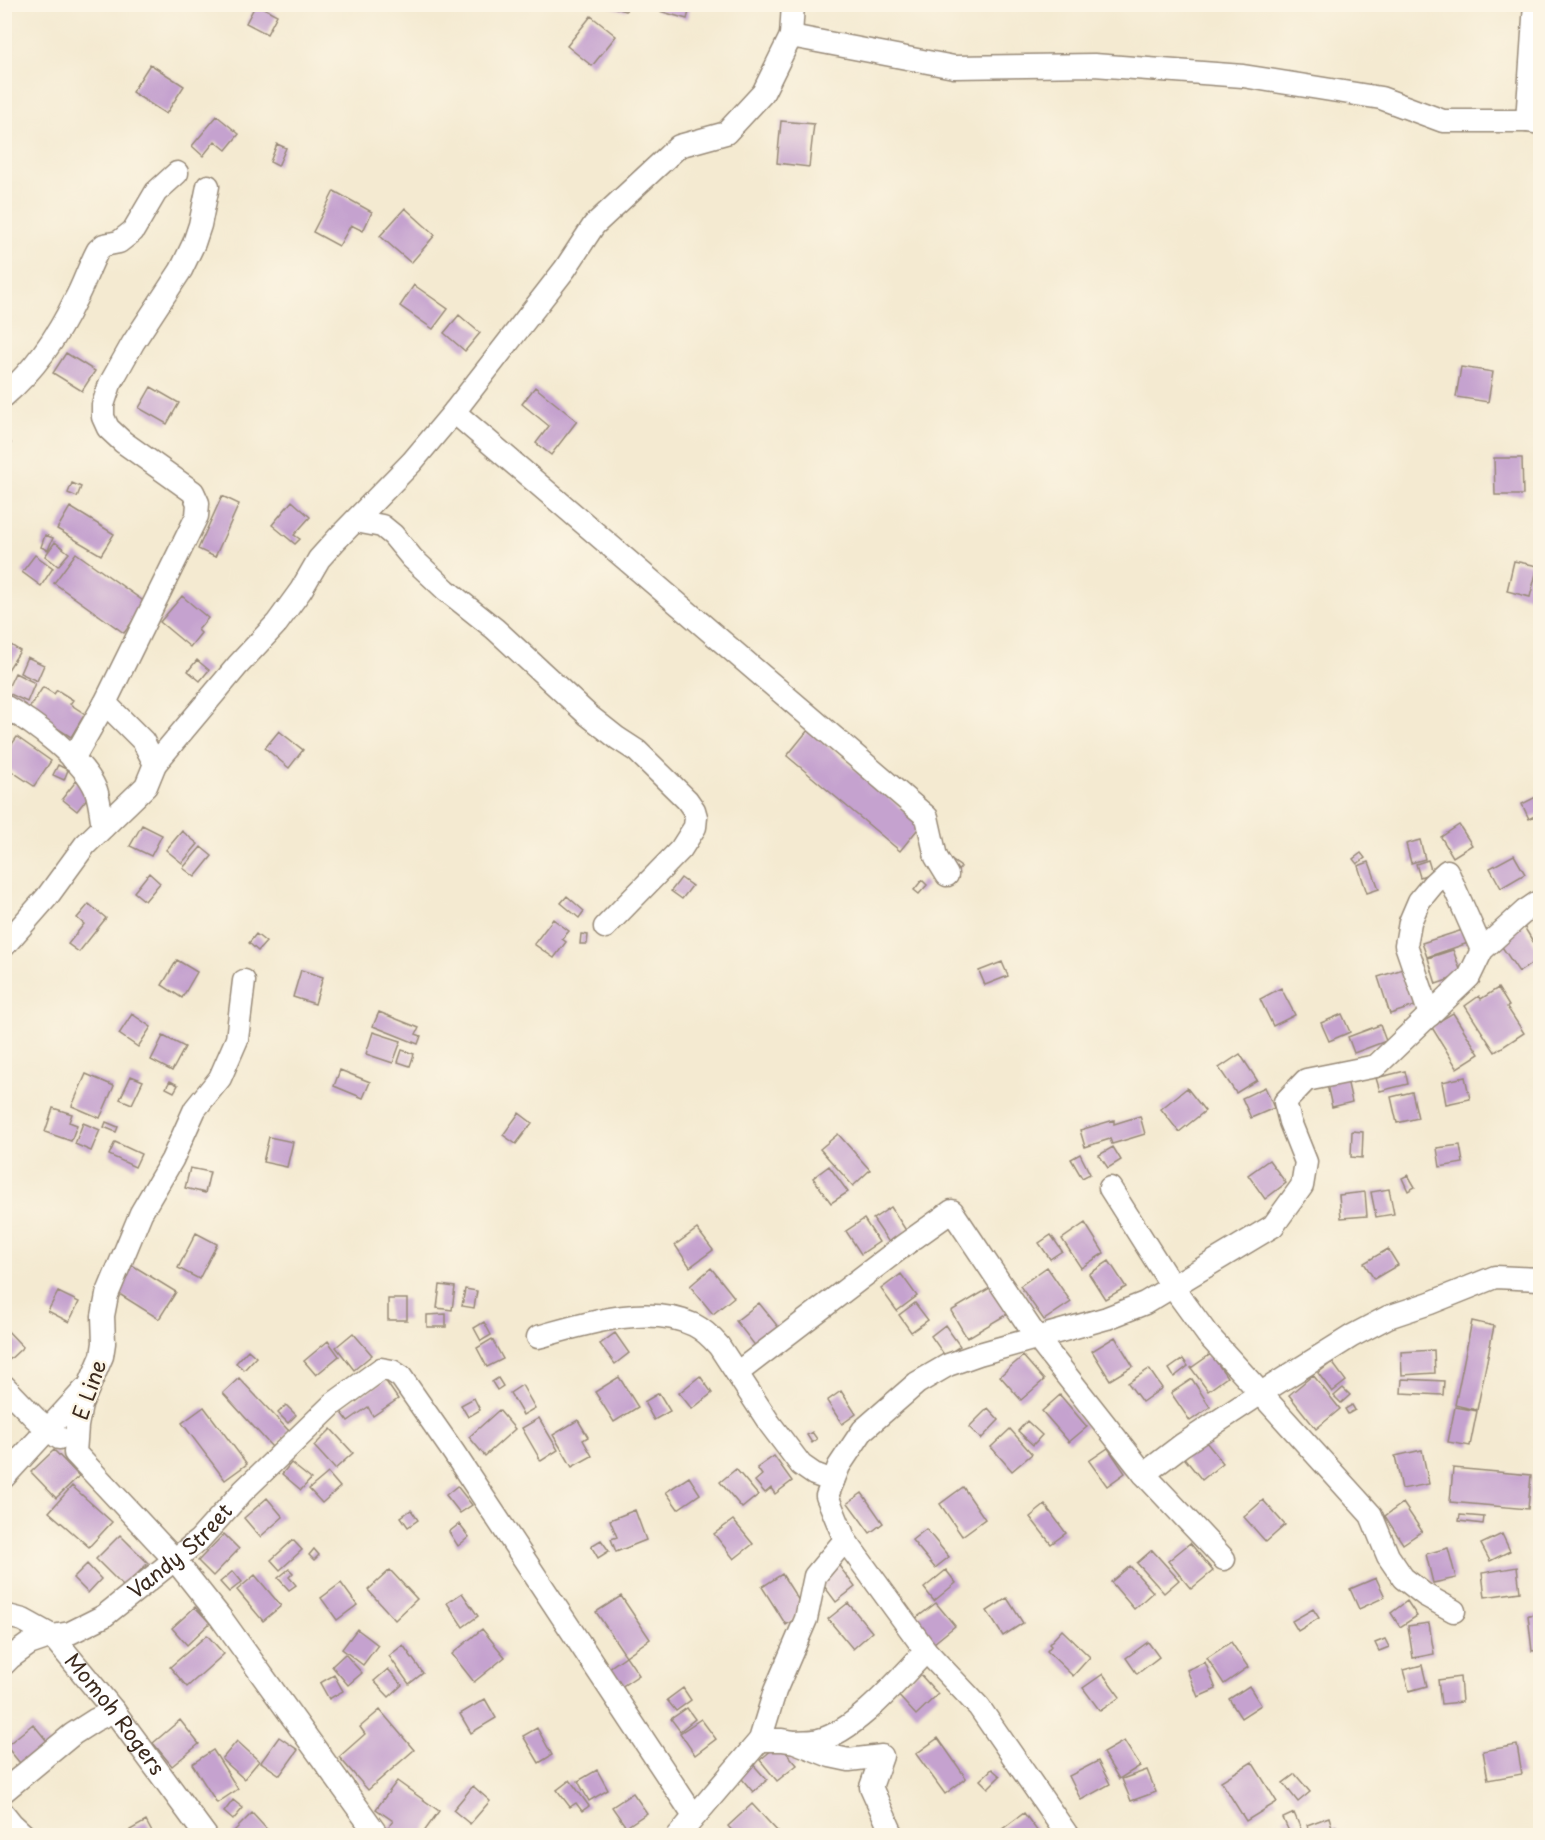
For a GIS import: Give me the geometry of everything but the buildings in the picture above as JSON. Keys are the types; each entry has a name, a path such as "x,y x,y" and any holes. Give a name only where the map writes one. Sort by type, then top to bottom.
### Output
{"street":[{"path":"4,946 47,897 85,844 146,786 155,764 238,665 277,623 319,560 412,462 454,412 564,269 594,225 679,146 726,132 763,93 791,36 793,4"},
{"path":"791,36 954,67 1112,65 1243,76 1381,98 1443,122 1534,122 1535,4"},
{"path":"4,396 30,370 56,337 98,250 104,245 119,242 133,231 156,192 177,173"},
{"path":"73,759 105,703 197,516 198,503 193,492 123,442 108,428 103,417 103,405 110,384 133,343 185,261 200,225 208,186"},
{"path":"454,412 927,817 936,857 947,875"},
{"path":"356,521 382,526 393,535 412,558 446,590 495,629 588,716 637,751 687,800 694,810 695,827 681,849 605,927"},
{"path":"105,703 143,741 155,764"},
{"path":"4,706 51,738 90,778 95,789 103,827"},
{"path":"1430,1014 1406,945 1410,922 1419,901 1447,871 1482,950"},
{"path":"1068,1836 979,1707 926,1651 845,1540 826,1496 839,1466 863,1430 917,1383 948,1365 1107,1318 1145,1303 1273,1226 1302,1186 1306,1162 1290,1122 1285,1102 1306,1080 1376,1066 1469,977 1482,950 1525,911 1540,901"},
{"name":"E Line","path":"75,1453 81,1405 102,1356 103,1316 107,1295 141,1213 171,1160 195,1109 220,1078 233,1049 237,1039 244,981"},
{"path":"1110,1188 1172,1286 1207,1334 1371,1515 1388,1556 1403,1578 1425,1595 1454,1611"},
{"path":"737,1373 952,1211 1037,1338 1144,1473 1224,1559"},
{"path":"1144,1473 1261,1393 1352,1336 1388,1317 1495,1277 1540,1279"},
{"path":"538,1337 590,1322 658,1316 695,1326 710,1336 719,1346 770,1424 801,1465 814,1474 833,1481"},
{"name":"Vandy Street","path":"4,1664 29,1644 70,1633 104,1617 199,1540 243,1491 333,1404 381,1369 392,1371 400,1377 460,1462 694,1816"},
{"path":"4,1477 91,1382"},
{"path":"4,1386 35,1418 75,1453 175,1560 221,1618 378,1836"},
{"path":"678,1836 760,1740 775,1691 806,1619 814,1576 845,1540"},
{"name":"Momoh Rogers","path":"4,1615 23,1620 52,1636 114,1711 206,1836"},
{"path":"795,1742 819,1740 840,1731 861,1715 926,1651"},
{"path":"4,1791 73,1734 114,1711"},
{"path":"760,1740 795,1742 830,1756 849,1760 882,1756 871,1787 893,1836"},
{"path":"4,1814 25,1836"}]}
